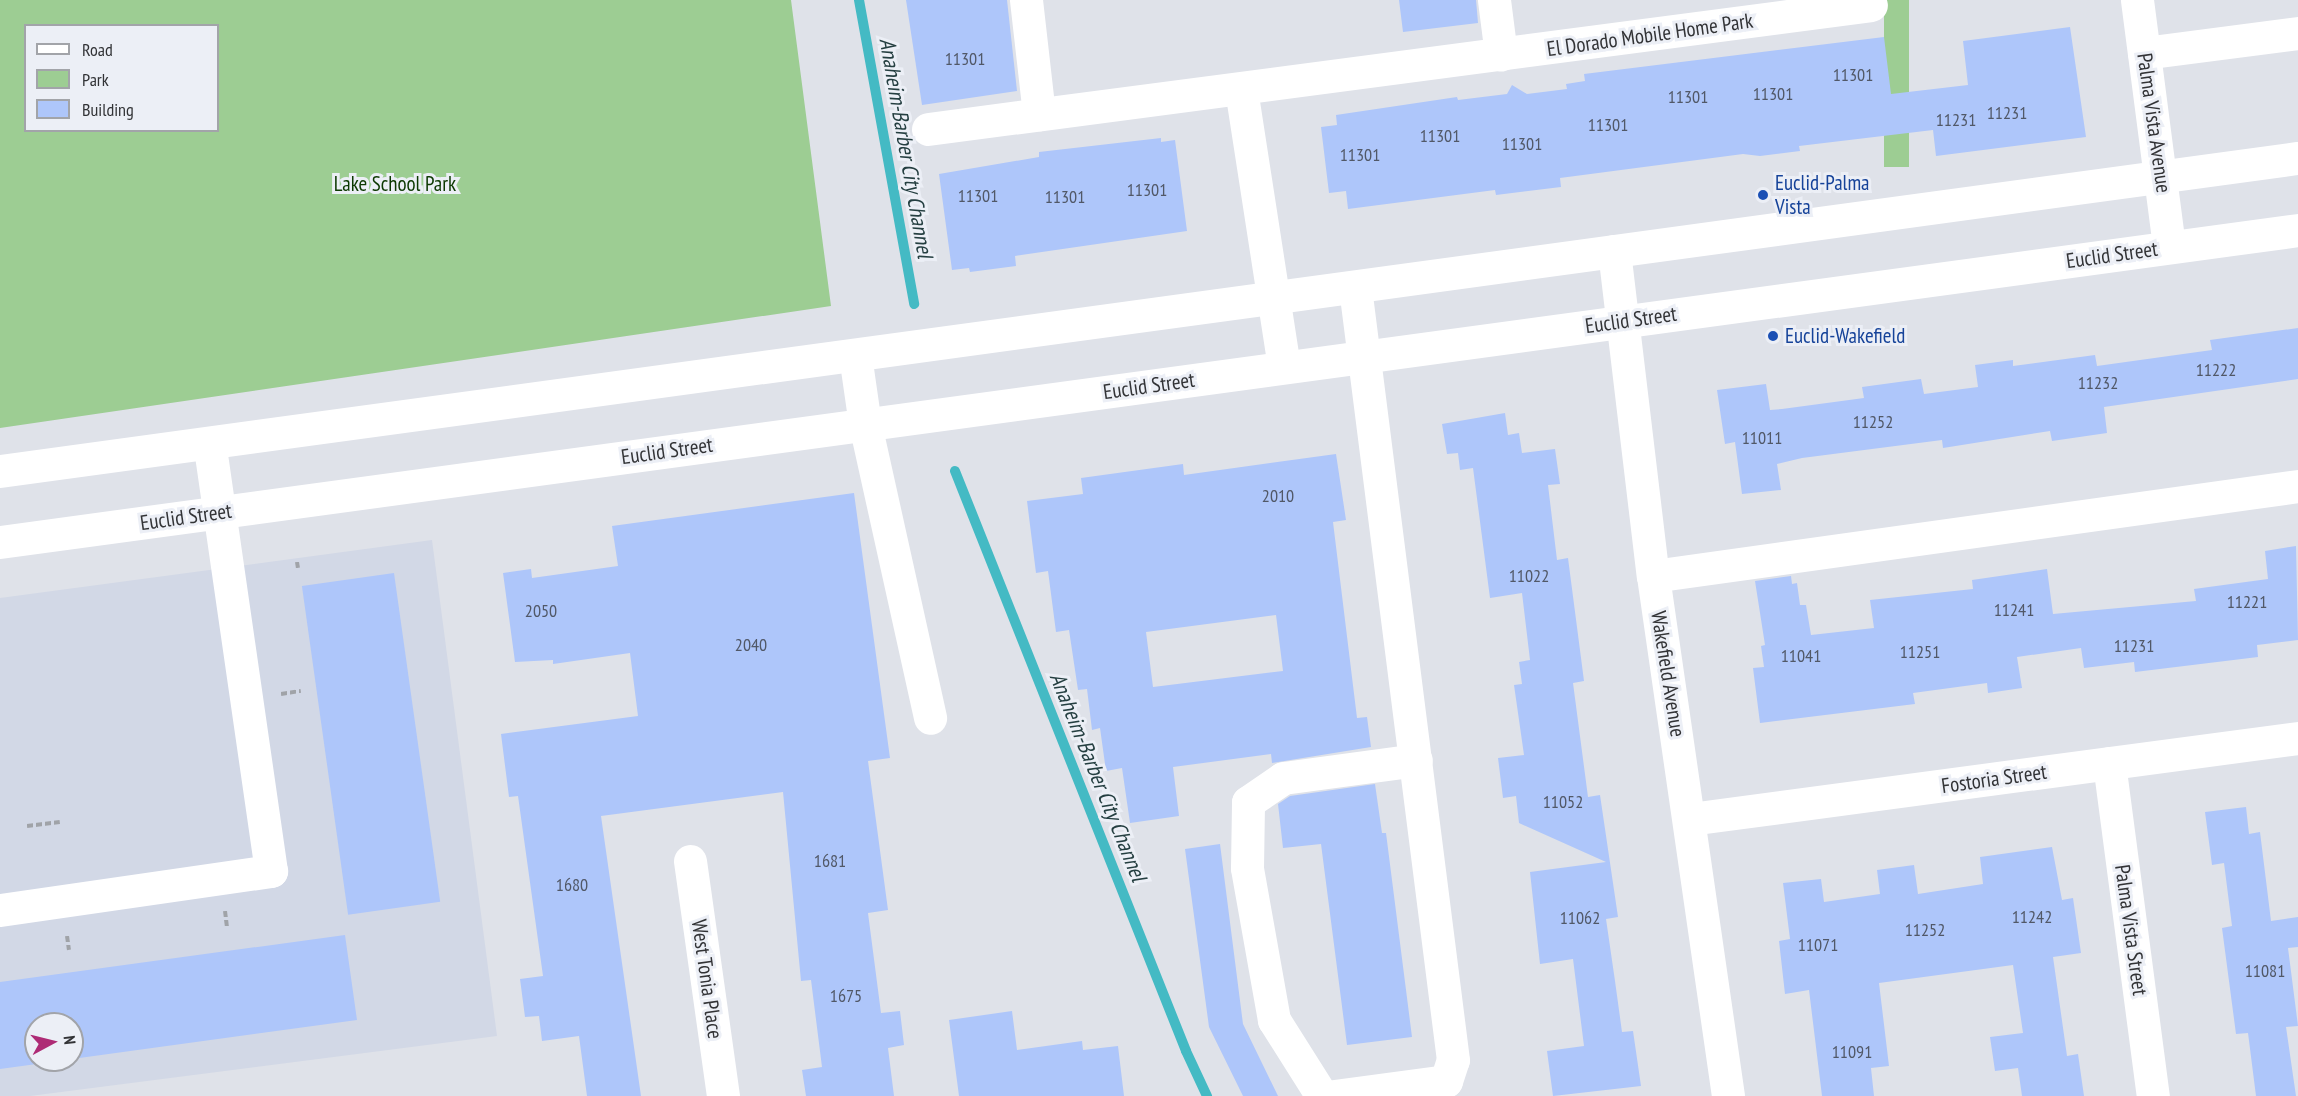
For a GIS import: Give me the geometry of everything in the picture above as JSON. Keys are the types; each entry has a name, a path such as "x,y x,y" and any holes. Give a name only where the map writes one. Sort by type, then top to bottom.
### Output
{"main road":[{"path":"1026,0 1039,114"},
{"path":"1494,0 1501,55"},
{"name":"Palma Vista Avenue","path":"2137,0 2162,177 2169,247"},
{"name":"El Dorado Mobile Home Park","path":"928,129 1871,5"},
{"path":"2144,53 2298,33"},
{"path":"1241,89 1284,367"},
{"path":"0,471 2298,158"},
{"name":"Euclid Street","path":"0,542 2298,230"},
{"name":"Wakefield Avenue","path":"1614,251 1653,576 1690,819 1728,1096"},
{"path":"1334,1096 1446,1081 1453,1060 1355,287"},
{"path":"855,355 865,424 930,718"},
{"path":"0,910 271,871 209,442"},
{"path":"1653,576 2298,486"},
{"name":"Fostoria Street","path":"1690,819 2298,738"},
{"path":"1322,1096 1274,1020 1247,868 1248,802 1283,778 1416,760"},
{"name":"Palma Vista Street","path":"2109,763 2153,1096"},
{"name":"West Tonia Place","path":"690,861 723,1096"}],"path":[{"path":"297,562 298,568"},
{"path":"272,695 301,690"},
{"path":"27,826 60,822"}],"shaded area":[{"path":"432,540 497,1036 30,1096 0,1096 0,598"}],"green space":[{"name":"Lake School Park","path":"0,0 791,0 831,306 0,428"},
{"path":"1884,0 1909,0 1909,167 1884,167"}],"building":[{"path":"906,0 1007,0 1017,91 922,105"},
{"path":"1399,0 1476,0 1478,23 1403,32"},
{"path":"2070,27 2086,137 1936,156 1933,130 1799,146 1800,151 1760,156 1743,154 1560,178 1561,187 1496,195 1495,190 1348,209 1346,191 1329,193 1321,127 1337,125 1336,115 1457,97 1458,100 1507,94 1512,85 1527,94 1567,89 1566,84 1585,81 1584,74 1884,37 1891,94 1968,85 1963,41"},
{"path":"1161,138 1161,142 1175,140 1187,231 1015,256 1016,266 970,272 969,268 952,270 939,174 1039,157 1039,152"},
{"path":"2298,328 2298,379 2104,407 2107,433 2052,441 2050,431 1943,448 1942,440 1802,458 1777,464 1781,490 1742,494 1735,442 1725,444 1717,390 1766,384 1770,410 1864,398 1862,387 1921,379 1924,394 1978,387 1975,365 2013,360 2013,366 2095,355 2097,366 2212,350 2210,340"},
{"path":"1505,413 1508,435 1519,433 1522,453 1555,449 1560,484 1548,485 1557,560 1568,558 1584,681 1573,683 1588,797 1600,795 1618,917 1606,919 1622,1032 1633,1031 1641,1086 1553,1096 1547,1051 1584,1046 1573,959 1540,964 1530,872 1606,862 1519,823 1516,796 1503,798 1498,758 1524,755 1514,685 1522,684 1519,662 1530,660 1522,593 1490,598 1473,468 1460,470 1458,453 1447,454 1442,424"},
{"path":"1336,454 1346,520 1333,522 1357,718 1367,717 1371,747 1272,763 1271,754 1173,767 1179,816 1130,823 1122,768 1106,771 1100,728 1092,730 1087,689 1078,690 1069,630 1056,632 1048,571 1036,573 1027,501 1083,494 1081,478 1183,464 1184,475","holes":["1276,615 1283,671 1153,687 1146,632"]},
{"path":"854,493 890,758 868,761 888,910 868,913 881,1013 900,1011 904,1045 888,1048 894,1096 806,1096 802,1070 822,1067 811,980 801,981 783,792 601,816 641,1096 587,1096 579,1036 542,1041 539,1016 525,1017 520,979 543,976 518,796 509,797 501,734 638,716 630,653 553,664 553,660 515,662 503,573 531,569 532,578 618,566 612,526"},
{"path":"2296,546 2298,640 2257,645 2258,657 2135,672 2134,662 2084,668 2081,648 2017,657 2022,688 1988,693 1987,683 1913,693 1915,704 1760,723 1753,668 1764,667 1761,646 1765,645 1755,581 1791,576 1792,584 1797,583 1800,605 1806,605 1811,635 1874,628 1870,600 1973,589 1972,580 2047,569 2053,614 2196,601 2194,589 2268,579 2265,551"},
{"path":"394,573 440,902 348,915 302,586"},
{"path":"1375,784 1382,833 1386,833 1412,1037 1347,1045 1321,844 1283,848 1278,804 1290,796"},
{"path":"2246,807 2249,834 2260,832 2271,921 2298,917 2298,947 2288,948 2298,1026 2286,1027 2296,1096 2256,1096 2248,1033 2236,1034 2222,928 2232,926 2224,863 2212,865 2205,812"},
{"path":"1220,844 1243,1024 1278,1096 1243,1096 1209,1027 1185,849"},
{"path":"2052,847 2062,900 2073,898 2081,953 2053,957 2067,1056 2078,1054 2084,1096 2022,1096 2018,1068 1995,1071 1990,1037 2023,1033 2013,965 1879,983 1889,1066 1871,1068 1874,1096 1822,1096 1809,990 1785,994 1779,941 1790,939 1783,883 1821,879 1824,902 1880,894 1877,870 1914,865 1918,894 1983,884 1980,857"},
{"path":"345,935 357,1020 84,1057 84,1012 24,1012 24,1066 0,1069 0,982"},
{"path":"1012,1011 1017,1050 1082,1041 1083,1050 1118,1046 1124,1096 959,1096 949,1020"}],"waterway":[{"name":"Anaheim-Barber City Channel","path":"859,0 914,304"},
{"name":"Anaheim-Barber City Channel","path":"955,471 1186,1051 1207,1096"}],"place":[{"name":"Euclid-Palma Vista","path":"1763,195"},
{"name":"Euclid-Wakefield","path":"1773,336"}]}
